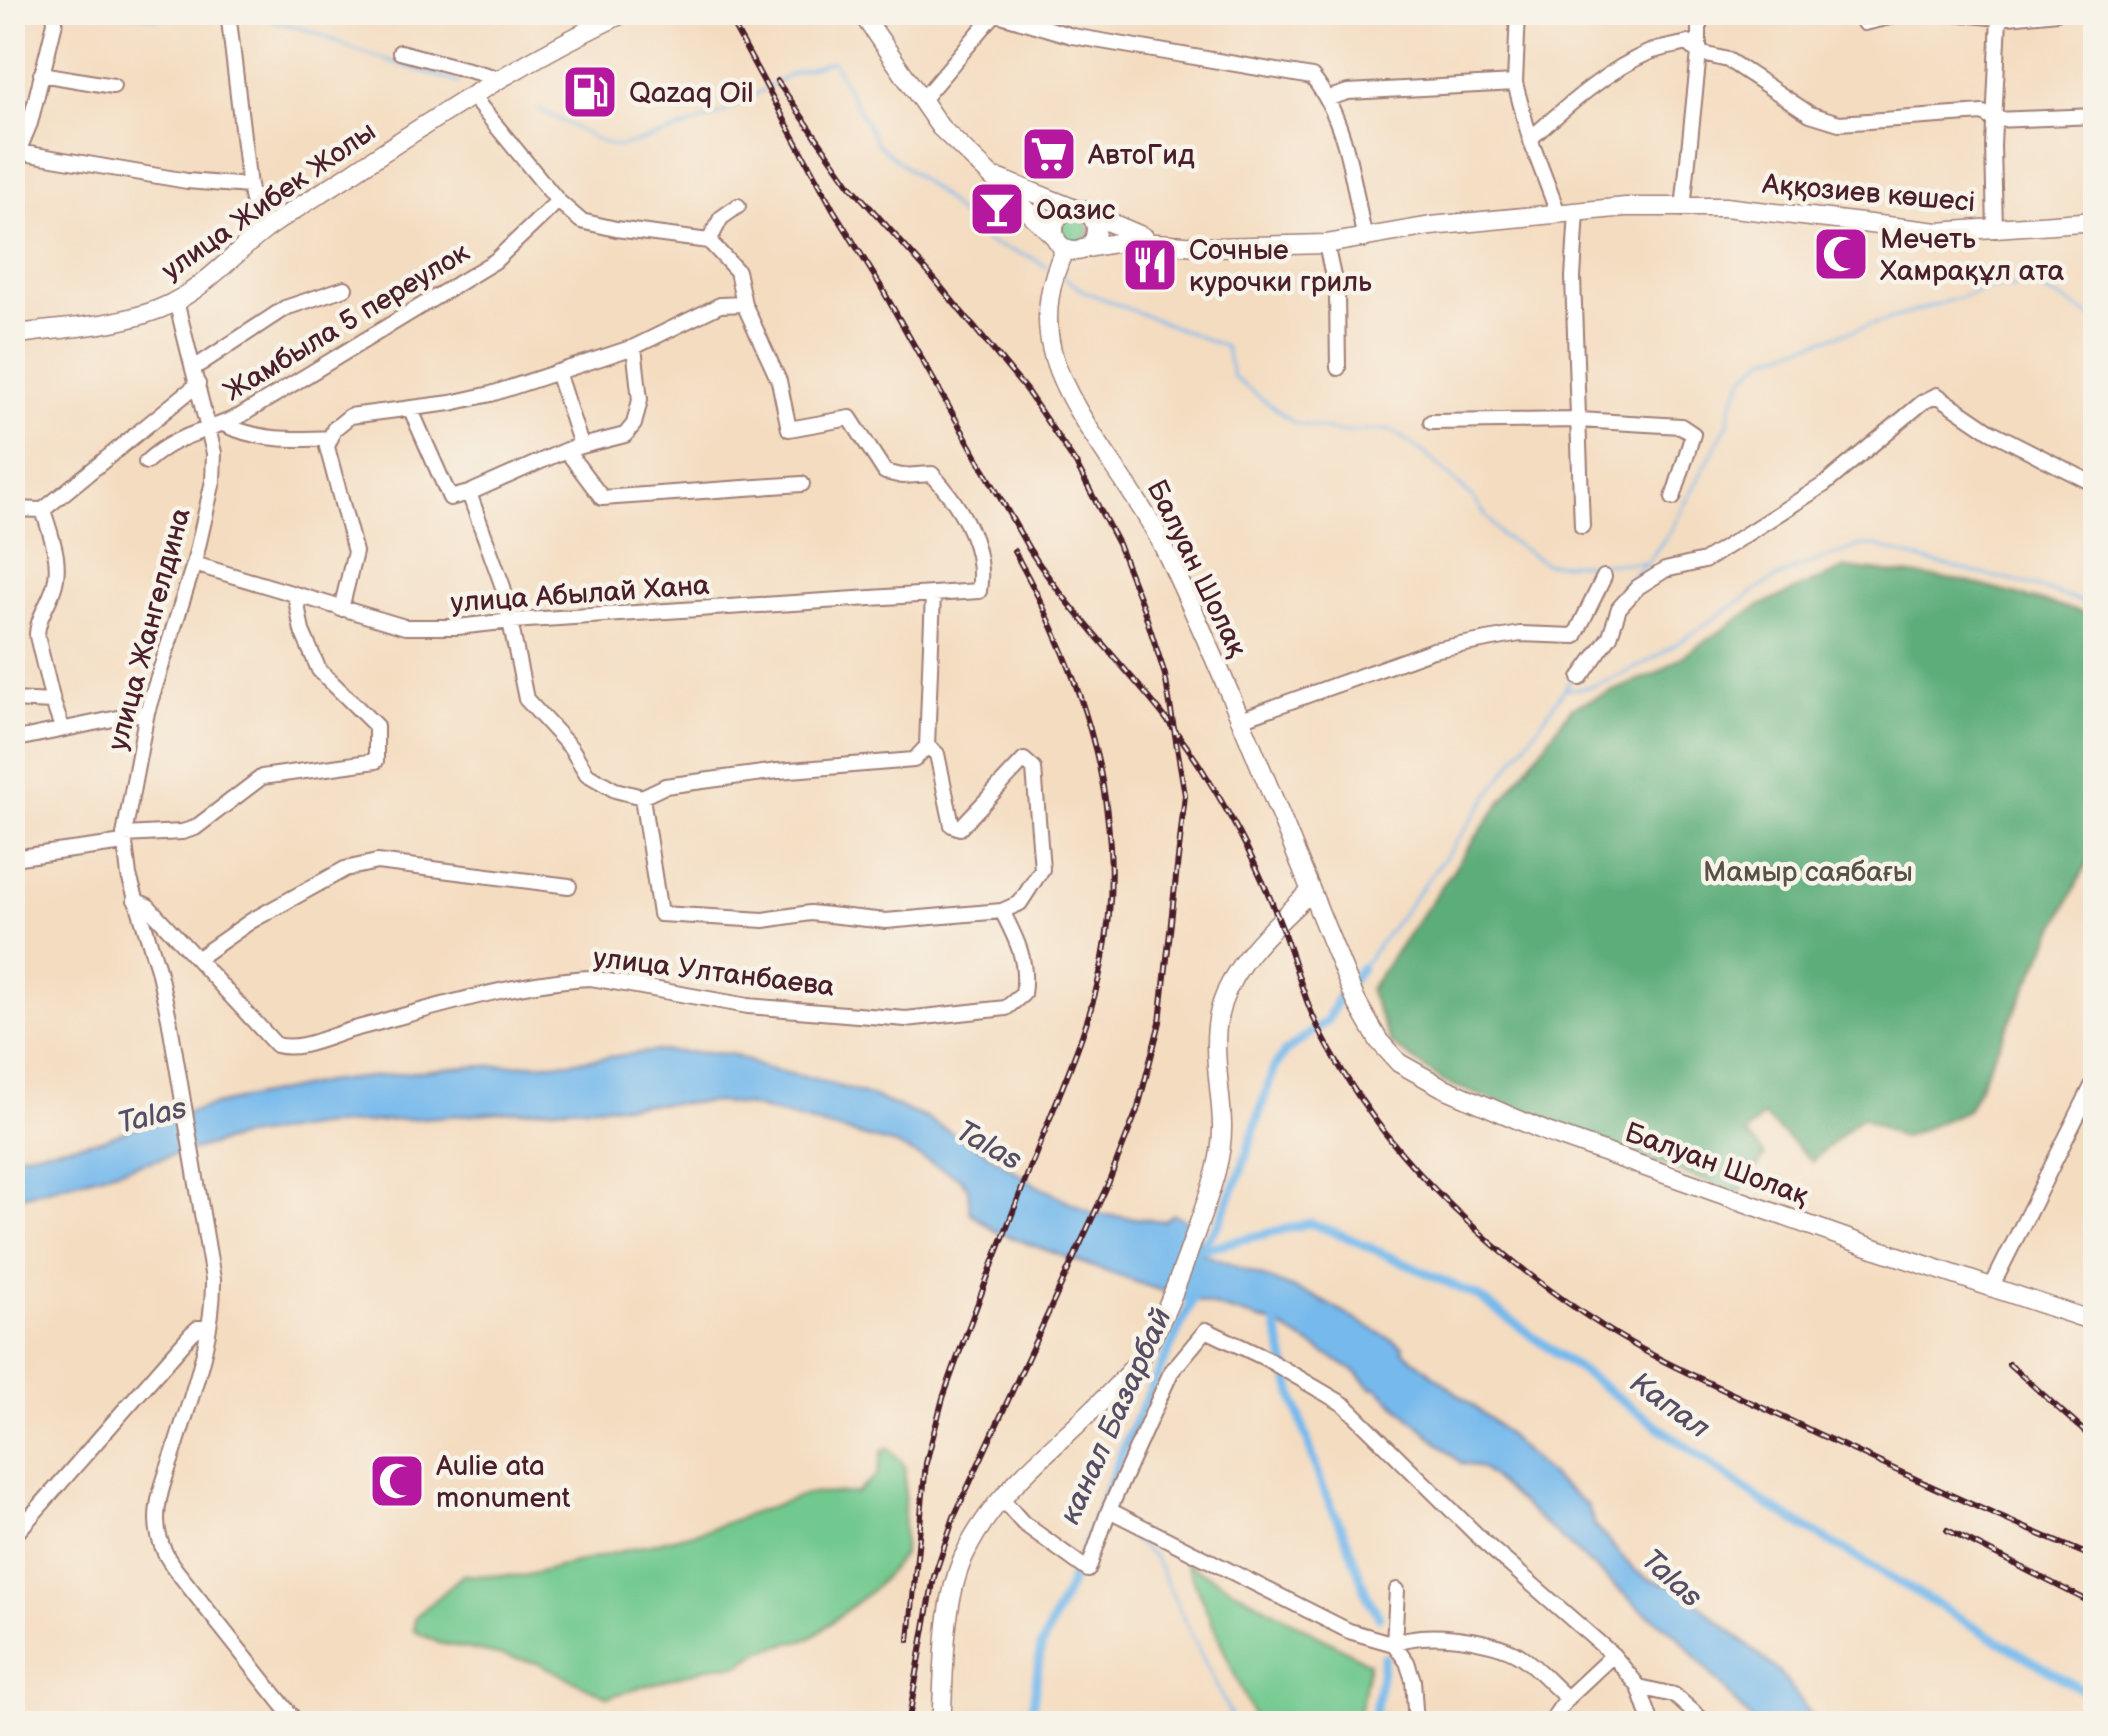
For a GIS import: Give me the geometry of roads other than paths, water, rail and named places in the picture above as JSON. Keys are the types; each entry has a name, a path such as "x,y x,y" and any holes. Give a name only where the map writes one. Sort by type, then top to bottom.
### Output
{"main road":[{"name":"улица Жибек Жолы","path":"589,29 614,12"},
{"name":"улица Жибек Жолы","path":"12,335 136,316 176,301 233,260 264,230 470,95 626,12"},
{"path":"861,12 956,145 1068,245 1092,243 1096,232 1082,211 1058,218 1068,245"},
{"name":"Аққозиев көшесі","path":"986,171 1158,242"},
{"name":"Аққозиев көшесі","path":"1068,245 1126,241 1214,247 1326,244 1430,226 1626,206 1725,207 1938,232 2096,221"},
{"name":"Балуан Шолақ","path":"1068,245 1052,279 1047,309 1052,350 1064,384 1162,543 1241,719 1356,1000 1379,1040 1400,1063 1442,1087 1547,1132 2096,1322"},
{"path":"940,1724 954,1591 963,1559 1002,1499 1132,1369 1163,1312 1218,1165 1222,1126 1217,1032 1221,1006 1250,953 1312,891"}],"street":[{"path":"54,12 55,22 30,123 15,158 249,186"},
{"path":"228,12 249,186 254,210 264,230"},
{"path":"1518,12 1515,83 1530,139 1568,212 1582,526"},
{"path":"1683,209 1699,53 1699,12"},
{"path":"1864,23 1924,12"},
{"path":"1944,12 2010,16 2057,12"},
{"path":"921,101 992,14 1072,36 1312,77 1329,98 1344,141 1365,240"},
{"path":"1994,230 1994,120 2010,16"},
{"path":"1530,139 1612,74 1651,52 1688,43 1699,53 1728,60 1810,114 1839,123 1983,112 1994,120 2096,116"},
{"path":"400,52 498,78"},
{"path":"42,74 113,86"},
{"path":"1329,98 1348,92 1515,83"},
{"path":"341,610 355,552 327,447 350,416 491,394 634,347 720,305 744,304 737,271 708,241 616,230 581,220 558,201 470,95"},
{"name":"Жамбыла 5 переулок","path":"146,462 166,443 216,427 495,261 558,201"},
{"path":"708,241 721,218 738,206"},
{"path":"1326,244 1337,295 1338,368"},
{"path":"194,368 285,308 344,288"},
{"name":"улица Жангелдина","path":"176,301 198,384 216,427 214,481 194,564 147,712 124,839 136,900 158,968 213,1279 209,1327 160,1495 158,1536 164,1554 298,1724"},
{"name":"улица Абылай Хана","path":"194,564 406,627 456,628 512,621 978,591 982,574 972,534 955,500 932,474 902,476 885,472 850,418 789,429 779,380 744,304"},
{"path":"410,408 450,498 469,493 573,447 625,434 634,424 640,400 634,347"},
{"path":"557,372 573,447 602,498 802,484"},
{"path":"12,509 43,510 198,384"},
{"path":"1580,678 1610,636 1619,608 1638,586 1665,570 1704,561 1780,513 1825,484 1923,402 1937,395 1990,430 2096,485"},
{"path":"1431,422 1579,420 1690,430 1693,438 1673,498"},
{"path":"216,427 247,436 284,440 333,434"},
{"path":"469,493 512,621 526,699 571,748 587,774 615,790 642,796 665,786 843,764 914,760 927,746 933,594"},
{"path":"43,510 58,561 55,586 36,636 62,728"},
{"path":"1241,719 1433,650 1520,634 1575,636 1604,576"},
{"path":"12,858 182,832 196,828 262,777 376,761 376,726 320,670 302,631 295,594"},
{"path":"12,700 53,702"},
{"path":"12,740 147,712"},
{"path":"642,796 660,914 764,920 810,913 886,921 1002,911 1020,904 1042,868 1034,769 1024,760 960,828 952,826 937,754 927,746"},
{"path":"198,958 251,921 345,869 377,862 569,886"},
{"name":"улица Ултанбаева","path":"136,900 148,906 276,1045 291,1049 332,1034 448,1004 568,979 591,978 748,1006 906,1019 1006,1008 1023,994 1026,974 1021,948 1002,911"},
{"path":"1992,1286 2096,1078"},
{"path":"12,1538 190,1334 209,1327"},
{"path":"1002,1499 1023,1524 1088,1570 1109,1510 1171,1372 1206,1330 1264,1358 1344,1405 1486,1544 1614,1655 1638,1686 1652,1724"},
{"path":"1109,1510 1334,1624 1394,1644 1407,1662 1412,1680 1416,1724"},
{"path":"1394,1644 1397,1590"},
{"path":"1394,1644 1405,1638 1426,1637 1466,1639 1500,1647 1516,1653 1566,1698"},
{"path":"1549,1724 1566,1698 1614,1655"},
{"path":"1638,1686 1674,1695 1707,1724"}],"water":[{"path":"657,1051 731,1054 767,1069 876,1098 923,1117 1036,1185 1094,1214 1163,1221 1173,1214 1197,1226 1198,1252 1313,1296 1403,1346 1402,1350 1495,1423 1553,1479 1587,1505 1595,1526 1633,1569 1648,1579 1680,1588 1779,1672 1816,1723 1754,1723 1677,1635 1638,1606 1481,1468 1461,1463 1356,1372 1277,1325 1150,1287 995,1231 970,1212 968,1188 960,1178 896,1145 749,1106 716,1102 568,1107 317,1126 237,1138 13,1198 13,1155 101,1140 223,1103 325,1082"}],"waterway":[{"path":"125,12 156,18 215,14"},
{"path":"248,13 459,83"},
{"path":"539,109 618,147 674,132 725,112 793,73 832,61 878,145 939,194 988,243 1031,257 1048,268"},
{"path":"1063,277 1086,292 1225,347 1233,377 1294,423 1338,432 1391,430 1427,455 1471,496 1502,536 1546,564 1647,563"},
{"path":"1579,667 1623,584 1647,563 1671,530 1728,423 1745,375 1767,357 1990,288 2031,287 2096,320"},
{"path":"1567,689 1616,678 1779,577 1860,546 1876,546 2027,584 2096,607"},
{"path":"1361,968 1575,674"},
{"path":"1199,1248 1218,1225 1240,1174 1274,1068 1285,1052 1327,1021 1338,998 1361,968"},
{"name":"Капал","path":"1198,1250 1310,1223 1477,1296 1766,1504 2096,1698"},
{"name":"канал Базарбай","path":"1083,1553 1126,1442 1193,1299 1186,1298 1184,1289"},
{"path":"1274,1315 1294,1398 1322,1486 1379,1616"},
{"path":"1115,1527 1154,1557 1235,1724"},
{"name":"канал Базарбай","path":"1030,1724 1041,1647 1074,1574"},
{"path":"1373,1724 1384,1657"}],"railway":[{"path":"726,12 833,209 1029,549 1072,608 1166,719 1218,796 1265,886 1326,1043 1359,1097 1419,1172 1492,1244 1615,1334 1851,1449 2096,1558"},
{"path":"777,81 850,185 1026,390 1076,464 1118,544 1144,610 1165,675 1185,795 1160,1022 1138,1108 1108,1184 954,1517 934,1577 908,1724"},
{"path":"909,1640 926,1463 943,1398 1083,1032 1102,964 1109,910 1106,803 1096,750 1062,649 1014,551"},
{"path":"2009,1364 2096,1442"},
{"path":"1947,1530 2096,1605"}],"place":[{"name":"Qazaq Oil","path":"590,92"},
{"name":"АвтоГид","path":"1049,154"},
{"name":"Оазис","path":"997,209"},
{"name":"Мечеть Хамрақұл ата","path":"1841,254"},
{"name":"Сочные курочки гриль","path":"1150,265"},
{"name":"Aulie ata monument","path":"397,1481"}],"park label":[{"name":"Мамыр саябағы","path":"1808,871"}],"water label":[{"name":"Talas","path":"152,1115"},
{"name":"Talas","path":"989,1145"},
{"name":"Talas","path":"1672,1578"}]}
